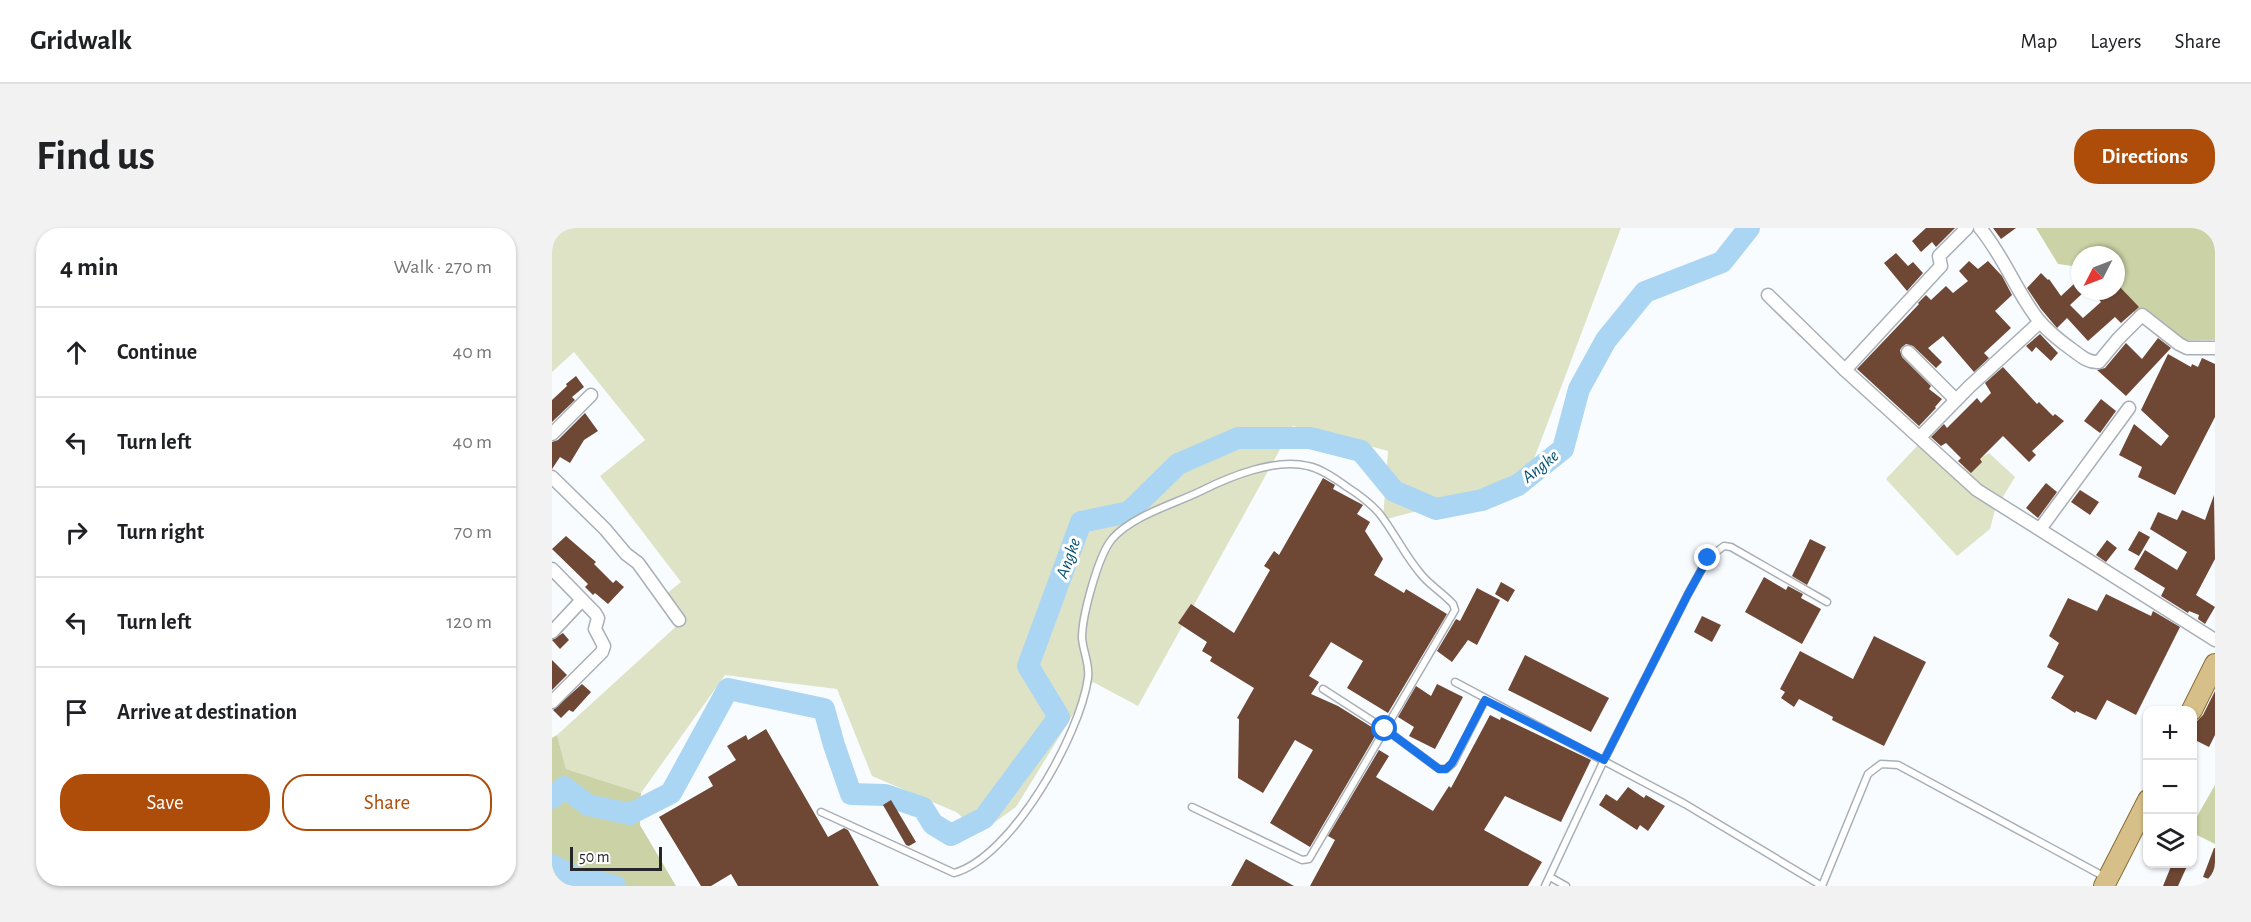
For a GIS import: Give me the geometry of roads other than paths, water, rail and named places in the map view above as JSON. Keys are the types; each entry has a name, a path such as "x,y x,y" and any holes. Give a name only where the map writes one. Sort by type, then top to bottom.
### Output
{"main road":[{"path":"2194,706 2215,664"},
{"path":"2105,882 2143,810"}],"street":[{"path":"1845,370 1923,287 1941,266 1939,256 1967,228"},
{"path":"1980,228 2002,258 2040,322 2067,346 2093,362 2099,362 2124,332 2142,315 2187,348 2215,348"},
{"path":"1768,295 1845,370 1977,490 2215,640"},
{"path":"1920,437 1956,400 2040,322"},
{"path":"1908,352 1956,400"},
{"path":"552,434 591,396"},
{"path":"2040,529 2128,408"},
{"path":"552,477 626,554 638,563 679,620"},
{"path":"552,569 596,612 598,618 595,629 604,646 602,652 552,702"},
{"path":"552,632 582,600"}],"lane":[{"path":"821,812 954,873 965,870 978,861 1004,839 1033,800 1077,721 1089,676 1082,637 1092,582 1112,540 1149,514 1184,500 1225,479 1262,467 1307,465 1333,477 1378,512 1421,575 1439,589 1453,604 1455,610 1310,859 1302,860 1192,807"},
{"path":"1545,886 1604,760 1708,558 1724,546 1731,547 1827,602"},
{"path":"1455,682 1485,700 1685,804 1822,886 1868,774 1881,764 1898,765 2105,882"},
{"path":"1323,689 1385,729 1439,769 1446,769 1452,763 1485,700"},
{"path":"1550,877 1566,886"}],"waterway":[{"name":"Angke","path":"552,798 564,787 588,805 630,814 671,793 728,689 824,709 851,794 885,795 923,808 933,824 951,835 984,818 1059,717 1028,666 1081,522 1129,512 1178,464 1238,438 1310,438 1361,451 1394,491 1436,509 1482,500 1518,485 1563,449 1579,389 1606,340 1645,292 1722,262 1749,228"},
{"name":"Angke","path":"552,865 575,877 615,886"}]}
